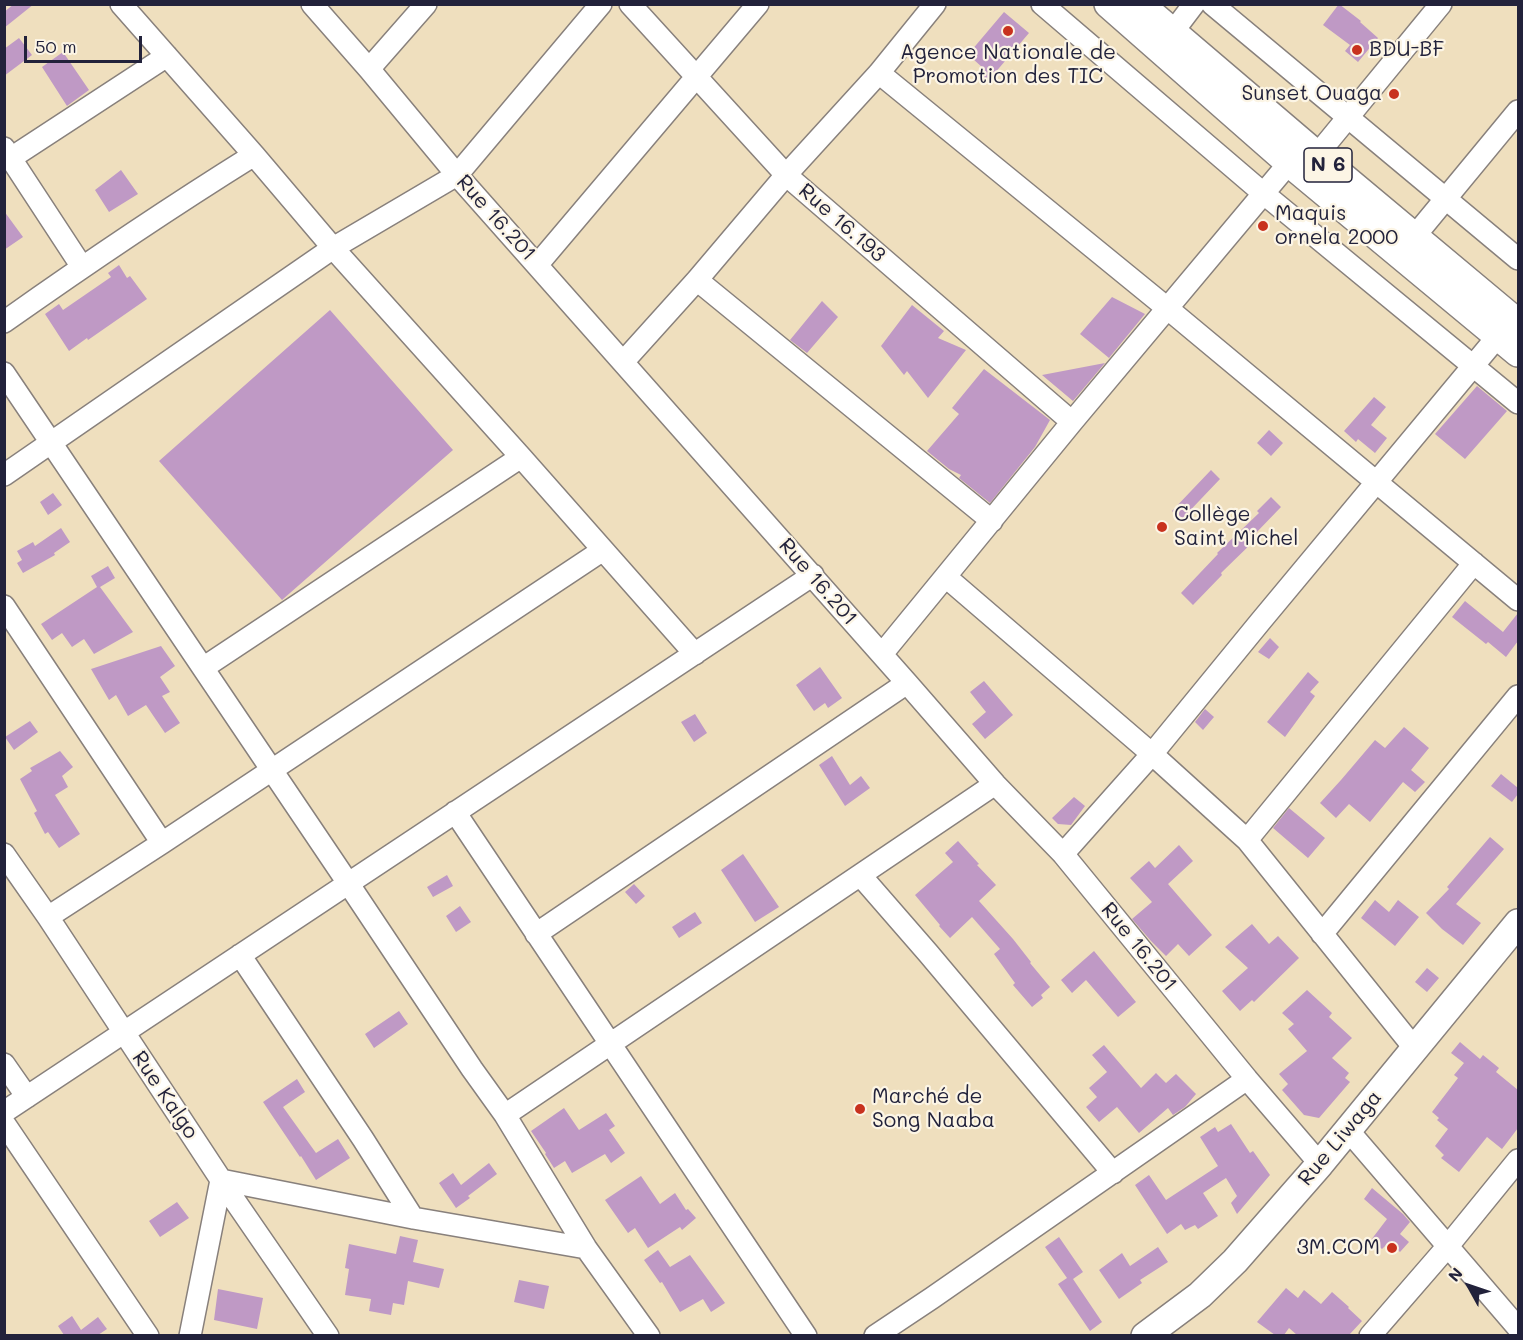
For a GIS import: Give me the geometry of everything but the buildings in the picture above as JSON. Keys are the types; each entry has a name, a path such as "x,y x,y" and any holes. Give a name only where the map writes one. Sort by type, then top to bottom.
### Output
{"main road":[{"name":"N 6","path":"1108,4 1289,163 1508,329"},
{"name":"N 6","path":"1140,4 1414,237 1508,329 1518,353"},
{"name":"Rue Liwaga","path":"1145,1335 1200,1295 1235,1261 1320,1164 1518,923"}],"street":[{"path":"121,4 254,154 333,248 695,654"},
{"name":"Rue 16.201","path":"312,4 458,175 908,682 995,784 1063,854 1246,1079 1320,1164"},
{"path":"369,69 426,4"},
{"path":"4,475 333,248 458,175 601,4"},
{"name":"Rue 16.193","path":"630,4 786,175 1072,422"},
{"path":"538,264 758,4"},
{"path":"624,361 697,280 786,175 879,74 935,4"},
{"path":"1042,4 1263,193 1518,403"},
{"path":"1172,33 1194,4"},
{"path":"1212,4 1518,259"},
{"path":"1317,155 1441,4"},
{"path":"82,267 8,153 167,56"},
{"path":"879,74 1167,308 1518,600"},
{"path":"1414,237 1518,111"},
{"path":"4,322 82,267 254,154"},
{"path":"882,654 1289,163"},
{"path":"697,280 992,521"},
{"path":"1063,854 1152,754 1473,366 1508,329"},
{"path":"4,373 472,1070 505,1115 586,1248 650,1335"},
{"path":"203,668 521,457"},
{"path":"48,916 162,843 603,550"},
{"path":"1247,840 1474,563"},
{"path":"4,1112 813,575"},
{"path":"945,577 1152,754 1247,840 1416,1049"},
{"path":"4,606 162,843"},
{"path":"536,934 908,682"},
{"path":"1322,934 1518,696"},
{"path":"505,1115 995,784"},
{"path":"455,812 806,1335"},
{"name":"Rue Kalgo","path":"4,854 48,916 221,1180 328,1335"},
{"path":"861,876 1113,1173"},
{"path":"240,955 413,1218"},
{"path":"4,1064 27,1097"},
{"path":"875,1335 1113,1173 1246,1079"},
{"path":"4,1123 148,1335"},
{"path":"1347,1129 1518,1328"},
{"path":"1370,1335 1448,1246 1518,1160"},
{"path":"190,1335 221,1180 413,1218 586,1248"}],"place":[{"name":"Agence Nationale de Promotion des TIC","path":"1008,31"},
{"name":"BDU-BF","path":"1357,50"},
{"name":"Sunset Ouaga","path":"1394,94"},
{"name":"Maquis ornela 2000","path":"1263,226"},
{"name":"Collège Saint Michel","path":"1162,527"},
{"name":"Marché de Song Naaba","path":"860,1109"},
{"name":"3M.COM","path":"1392,1248"}]}
